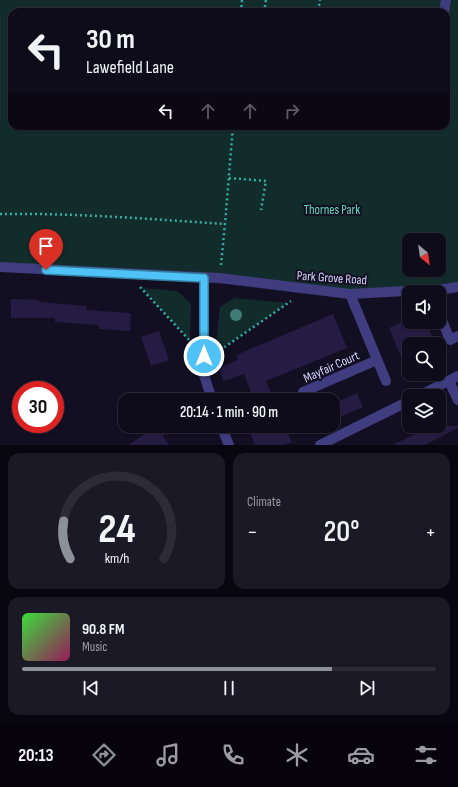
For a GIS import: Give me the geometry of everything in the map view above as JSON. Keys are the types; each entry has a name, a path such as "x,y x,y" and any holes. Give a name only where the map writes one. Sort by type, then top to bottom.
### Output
{"street":[{"name":"Park Grove Road","path":"0,267 219,278 350,294 402,291"},
{"path":"204,278 204,375 210,393"},
{"name":"Park Grove Road","path":"446,289 458,287"},
{"name":"Mayfair Court","path":"350,294 386,381"},
{"path":"446,329 450,340 458,336"},
{"name":"Mayfair Court","path":"304,393 377,360"},
{"path":"433,389 454,379 458,400"},
{"path":"320,445 402,404"},
{"path":"225,433 229,445"}],"path":[{"path":"219,278 233,130"},
{"path":"229,178 266,181 261,210"},
{"path":"0,214 44,213 112,216 225,224"},
{"path":"128,274 204,359 307,289"}],"green space":[{"name":"Thornes Park","path":"0,0 458,0 458,287 446,288 446,285 402,285 402,291 350,294 219,278 0,267"},
{"path":"141,288 177,291 191,304 190,341"},
{"path":"235,298 288,303 215,353 220,307"}],"building":[{"path":"11,299 39,300 39,302 87,306 86,310 131,313 130,331 99,329 99,325 55,322 55,318 11,318"},
{"path":"333,314 347,348 266,381 271,393 251,393 244,374 224,381 219,368 238,360 236,355"},
{"path":"402,322 402,329 429,329 432,337 402,337 402,359 389,328"},
{"path":"159,331 169,360 151,366 141,337"},
{"path":"357,393 363,407 340,417 340,401"},
{"path":"446,426 458,426 458,428 425,445 393,445 417,433 446,433"},
{"path":"146,433 168,433 163,436 169,445 129,445"},
{"path":"250,433 288,433 292,442 284,445 255,445"}],"route":[{"path":"46,270 204,278 204,356"}]}
